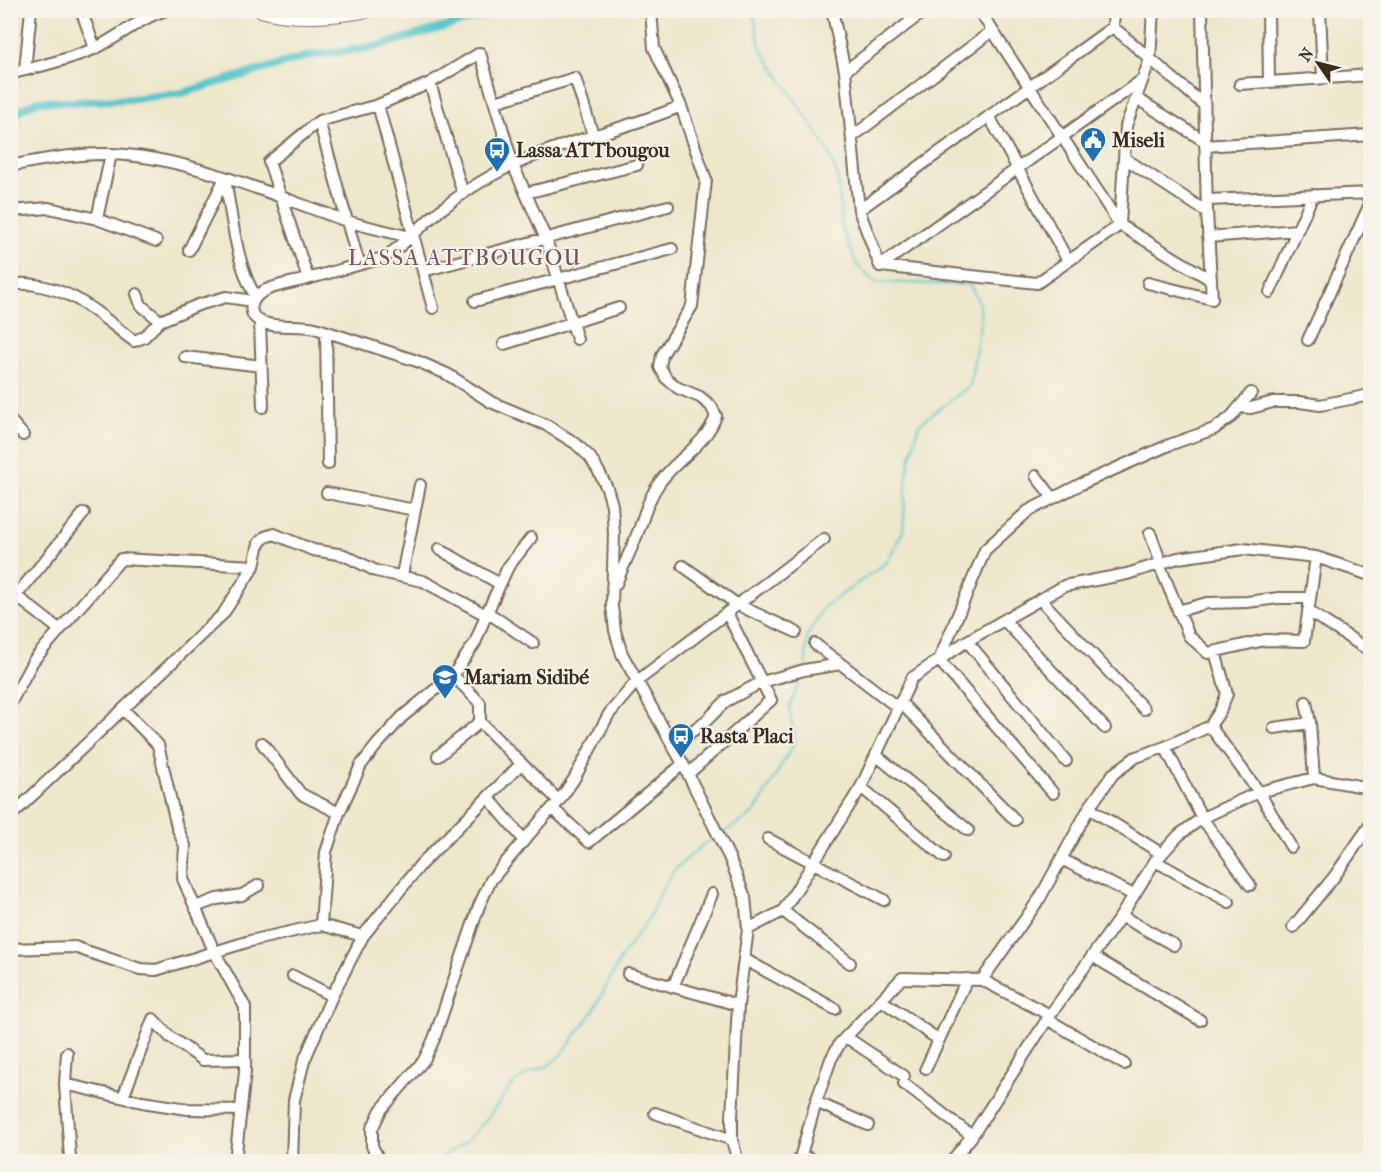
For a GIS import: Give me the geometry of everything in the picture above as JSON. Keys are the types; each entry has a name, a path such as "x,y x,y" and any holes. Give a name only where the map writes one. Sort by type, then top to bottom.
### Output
{"main road":[{"path":"261,10 292,17 369,10"}],"street":[{"path":"25,70 31,10"},
{"path":"81,10 95,48"},
{"path":"10,74 58,62 95,48 151,15 166,10"},
{"path":"611,588 616,584 630,553 646,504 660,482 698,446 711,430 716,416 711,406 700,397 678,388 666,378 660,367 662,355 692,306 706,180 681,106 654,48 651,10"},
{"path":"832,10 845,71 859,210 880,266"},
{"path":"845,71 926,10"},
{"path":"979,10 1120,225 1211,280"},
{"path":"1113,27 1114,10"},
{"path":"1120,225 1126,126 1150,58 1153,10"},
{"path":"1148,283 1212,298 1207,212 1202,10"},
{"path":"1268,10 1269,82"},
{"path":"1320,10 1323,78"},
{"path":"1113,27 1204,105"},
{"path":"859,210 1113,27"},
{"path":"852,137 992,31"},
{"path":"308,278 269,162 319,121 378,105 430,83 480,53 513,165 546,238 577,339"},
{"path":"1240,84 1371,75"},
{"path":"495,102 576,78 593,135"},
{"path":"880,266 1142,80"},
{"path":"430,83 463,194"},
{"path":"1136,98 1205,144 1371,135"},
{"path":"378,105 433,308"},
{"path":"10,286 18,283 43,287 73,297 134,340 144,337 160,321 198,305 226,297 254,299 274,287 383,258 396,250 463,194 513,165 681,106"},
{"path":"989,116 1068,261"},
{"path":"319,121 359,264"},
{"path":"10,166 51,158 111,154 188,166 347,221 412,236"},
{"path":"97,219 111,154"},
{"path":"1124,158 1207,212"},
{"path":"526,193 637,165"},
{"path":"189,250 225,178"},
{"path":"225,178 231,216 247,283 254,299 251,307 253,316 260,322 272,325 302,325 417,361 447,374 491,402 546,425 575,443 590,457 599,472 612,506 614,533 611,588 615,631 622,654 685,769 729,857 745,897 748,929 738,1005 732,1117 732,1140 738,1161"},
{"path":"1207,200 1371,193"},
{"path":"1270,292 1313,195"},
{"path":"1308,340 1371,204"},
{"path":"423,272 668,206"},
{"path":"10,211 49,208 97,219 156,242"},
{"path":"880,266 1037,283 1120,225"},
{"path":"1208,237 1297,230"},
{"path":"475,302 672,249"},
{"path":"137,294 141,305 160,321"},
{"path":"504,344 619,308"},
{"path":"260,322 263,407"},
{"path":"326,332 328,464"},
{"path":"185,357 262,366"},
{"path":"939,660 986,550 1028,511 1081,484 1214,429 1231,417 1251,393"},
{"path":"1239,407 1251,408 1273,402 1320,405 1371,395"},
{"path":"10,420 22,435"},
{"path":"1036,476 1053,498"},
{"path":"402,575 420,484"},
{"path":"327,493 415,510"},
{"path":"60,630 12,597 84,513"},
{"path":"1150,532 1189,636 1208,653 1265,640 1304,641 1316,557"},
{"path":"15,812 223,614 254,566 259,543 265,537 274,534 313,550 344,555 376,571 423,581 486,613 533,643"},
{"path":"321,925 326,852 339,813 362,765 402,717 453,675 475,643 486,613 508,567 531,537"},
{"path":"380,1161 372,1146 372,1129 381,1110 424,1060 434,1039 478,906 491,880 556,805 574,779 609,714 636,682 824,538"},
{"path":"440,549 500,584"},
{"path":"748,929 783,911 861,787 912,678 967,641 1064,586 1127,574 1178,558 1243,549 1316,557 1371,575"},
{"path":"10,704 33,661 121,559 254,566"},
{"path":"683,566 738,605 796,632"},
{"path":"1178,610 1207,603 1310,598"},
{"path":"1040,600 1144,709"},
{"path":"1308,611 1371,651"},
{"path":"453,675 480,703 480,722 521,764 589,842 771,700 727,613"},
{"path":"1004,620 1105,728"},
{"path":"967,641 1066,761"},
{"path":"815,644 899,704 1015,820"},
{"path":"982,980 1040,898 1089,808 1113,774 1136,757 1165,747 1210,726 1227,694 1215,651"},
{"path":"939,660 1053,793"},
{"path":"672,746 706,721 726,700 762,682 804,670 841,664"},
{"path":"1306,702 1314,777"},
{"path":"123,710 158,745 177,827 185,846 183,879 214,951 245,1007 245,1059 235,1161"},
{"path":"438,756 480,722"},
{"path":"1274,728 1310,723"},
{"path":"1210,726 1259,792 1292,847"},
{"path":"262,743 301,794 339,813"},
{"path":"1165,747 1202,818 1250,885"},
{"path":"876,755 968,830"},
{"path":"292,1161 294,1100 304,1061 332,996 363,936 421,864 521,764"},
{"path":"951,1161 972,1136 1049,1017 1121,916 1158,858 1179,835 1202,818 1259,792 1314,777 1371,788"},
{"path":"861,787 944,857"},
{"path":"488,797 524,840"},
{"path":"1089,808 1158,858 1229,902"},
{"path":"1293,927 1334,877 1371,825"},
{"path":"768,839 884,900"},
{"path":"1061,859 1134,895"},
{"path":"195,907 217,899 242,895 259,885"},
{"path":"673,987 712,894"},
{"path":"783,911 850,963"},
{"path":"1121,916 1174,945"},
{"path":"10,950 74,947 141,969 156,970 250,941 321,925 363,936"},
{"path":"1092,956 1200,1020"},
{"path":"744,958 835,1009"},
{"path":"628,974 738,1005"},
{"path":"293,976 332,996"},
{"path":"818,1161 800,1158 831,1059 846,1036 902,978 982,980 1049,1017 1124,1064"},
{"path":"926,1068 967,979"},
{"path":"881,1000 939,1040"},
{"path":"123,1097 153,1019 170,1037 194,1056 203,1060 245,1059"},
{"path":"846,1036 972,1136"},
{"path":"68,1053 65,1084 72,1161"},
{"path":"65,1084 188,1109 241,1110"},
{"path":"816,1102 867,1125"},
{"path":"655,1113 732,1140"}],"waterway":[{"path":"10,120 20,110 38,101 131,99 182,93 308,56 375,47 503,10"},
{"path":"753,10 760,47 828,150 838,178 842,229 857,265 874,282 970,285 978,301 981,317 970,386 919,424 907,473 903,531 887,562 823,608 807,636 806,665"},
{"path":"722,833 749,817 758,807 795,741 789,708 802,676"},
{"path":"434,1162 467,1141 512,1085 527,1074 548,1066 561,1055 593,1012 622,956 649,918 674,870 714,838"}],"place":[{"name":"Miseli","path":"1093,163"},
{"name":"Lassa ATTbougou","path":"497,173"},
{"name":"Mariam Sidibé","path":"445,700"},
{"name":"Rasta Placi","path":"681,759"}],"district":[{"name":"LASSA ATTBOUGOU","path":"465,257"}]}
